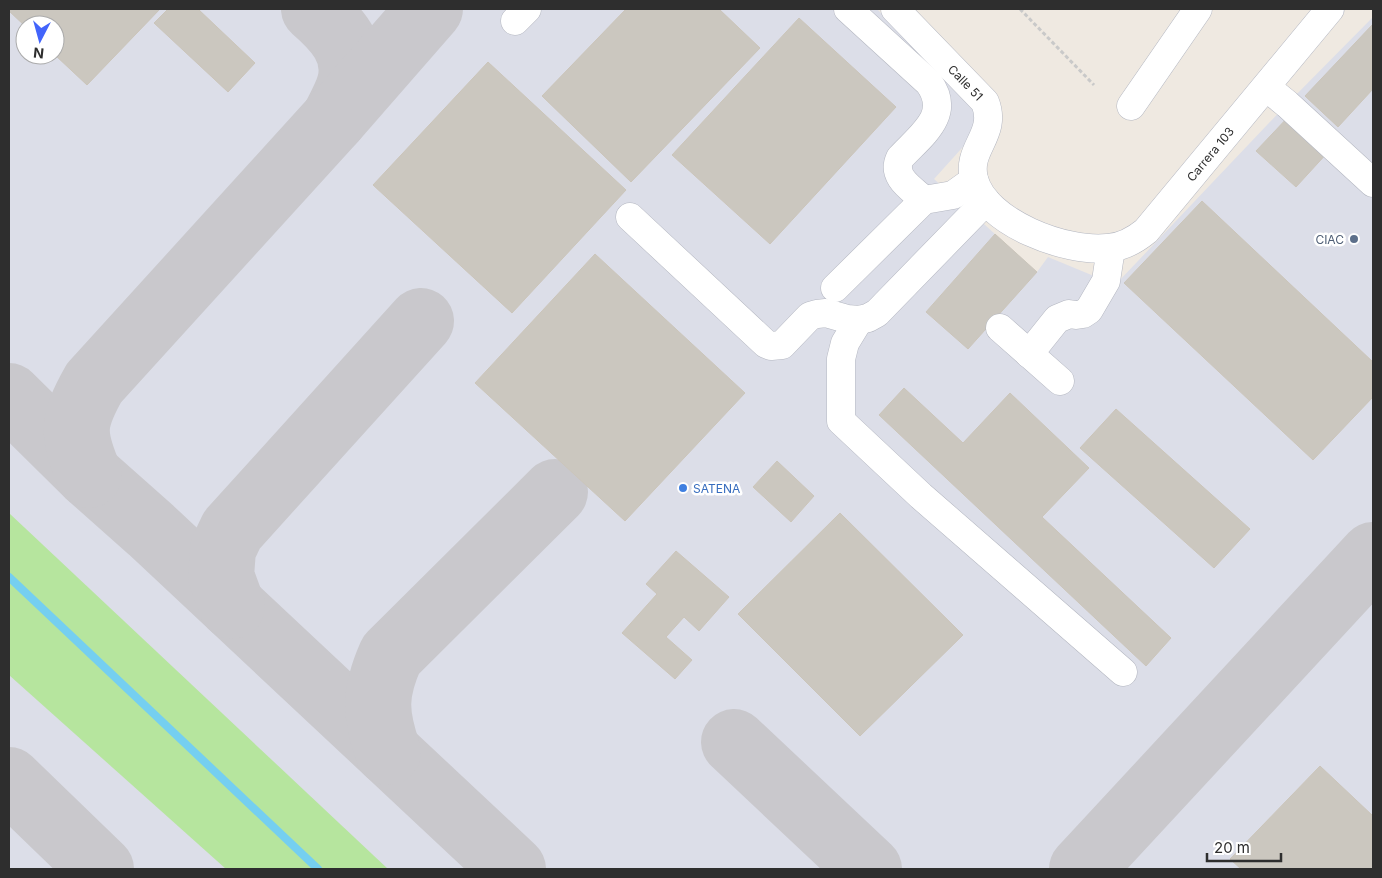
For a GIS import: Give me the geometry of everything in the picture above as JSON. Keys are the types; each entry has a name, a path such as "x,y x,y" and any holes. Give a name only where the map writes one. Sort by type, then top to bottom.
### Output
{"street":[{"path":"848,9 929,83 936,93 937,115 931,125 900,158 897,164 897,172 901,178 924,200"},
{"name":"Calle 51","path":"895,9 985,102 988,110 988,128 976,150 973,161 980,190"},
{"path":"1131,106 1198,9"},
{"name":"Carrera 103","path":"980,190 1004,218 1045,240 1063,245 1100,249 1111,248 1130,242 1146,231 1330,9"},
{"path":"1266,87 1373,183"},
{"path":"835,288 924,200 980,190"},
{"path":"630,218 759,338 771,346 782,345 810,316 826,313 858,320 868,318 877,313 980,190"},
{"path":"1029,354 1057,319 1070,314 1076,316 1083,314 1088,310 1106,281 1111,248"},
{"path":"858,320 845,343 841,359 841,421 921,496 1123,672"},
{"path":"1000,328 1060,381"}],"path":[{"path":"1020,9 1094,85"}],"shaded area":[{"path":"9,9 877,9 976,110 971,138 934,179 1037,272 1048,257 1106,281 1118,282 1287,104 1373,17 1373,869 9,869"}],"green space":[{"path":"9,513 388,869 226,869 9,675"}],"building":[{"path":"9,9 160,9 87,85 65,64 65,15 15,15 15,17"},
{"path":"168,9 198,9 255,63 228,92 154,23"},
{"path":"626,9 719,9 760,48 631,182 542,96"},
{"path":"799,18 896,107 770,244 672,155"},
{"path":"1373,24 1373,89 1338,127 1305,96"},
{"path":"488,62 626,190 512,313 373,185"},
{"path":"1290,115 1329,151 1296,187 1256,151"},
{"path":"1202,201 1373,362 1373,397 1313,460 1124,283"},
{"path":"995,234 1037,272 968,349 926,312"},
{"path":"595,254 745,393 625,521 475,383"},
{"path":"904,388 963,443 1010,393 1089,468 1042,517 1171,638 1146,666 879,415"},
{"path":"1116,409 1250,529 1214,568 1080,448"},
{"path":"777,461 814,496 791,522 753,487"},
{"path":"840,513 963,635 860,736 738,614"},
{"path":"676,551 729,597 699,631 684,617 666,637 692,660 675,679 622,633 657,594 646,584"},
{"path":"1320,766 1373,816 1373,869 1241,869 1230,859"}],"waterway":[{"path":"9,577 318,869"}],"taxiway":[{"path":"314,9 337,32 348,51 351,61 350,83 334,119"},
{"path":"89,475 77,438 77,428 78,418 94,383 334,119 430,9"},
{"path":"232,606 221,576 223,549 232,530 421,321"},
{"path":"9,396 89,475 151,530 513,869"},
{"path":"388,752 381,726 378,704 385,669 391,655 555,492"},
{"path":"1082,869 1373,555"},
{"path":"734,742 869,869"},
{"path":"9,780 101,869"}],"place":[{"name":"CIAC","path":"1354,239"},
{"name":"SATENA","path":"683,488"}]}
